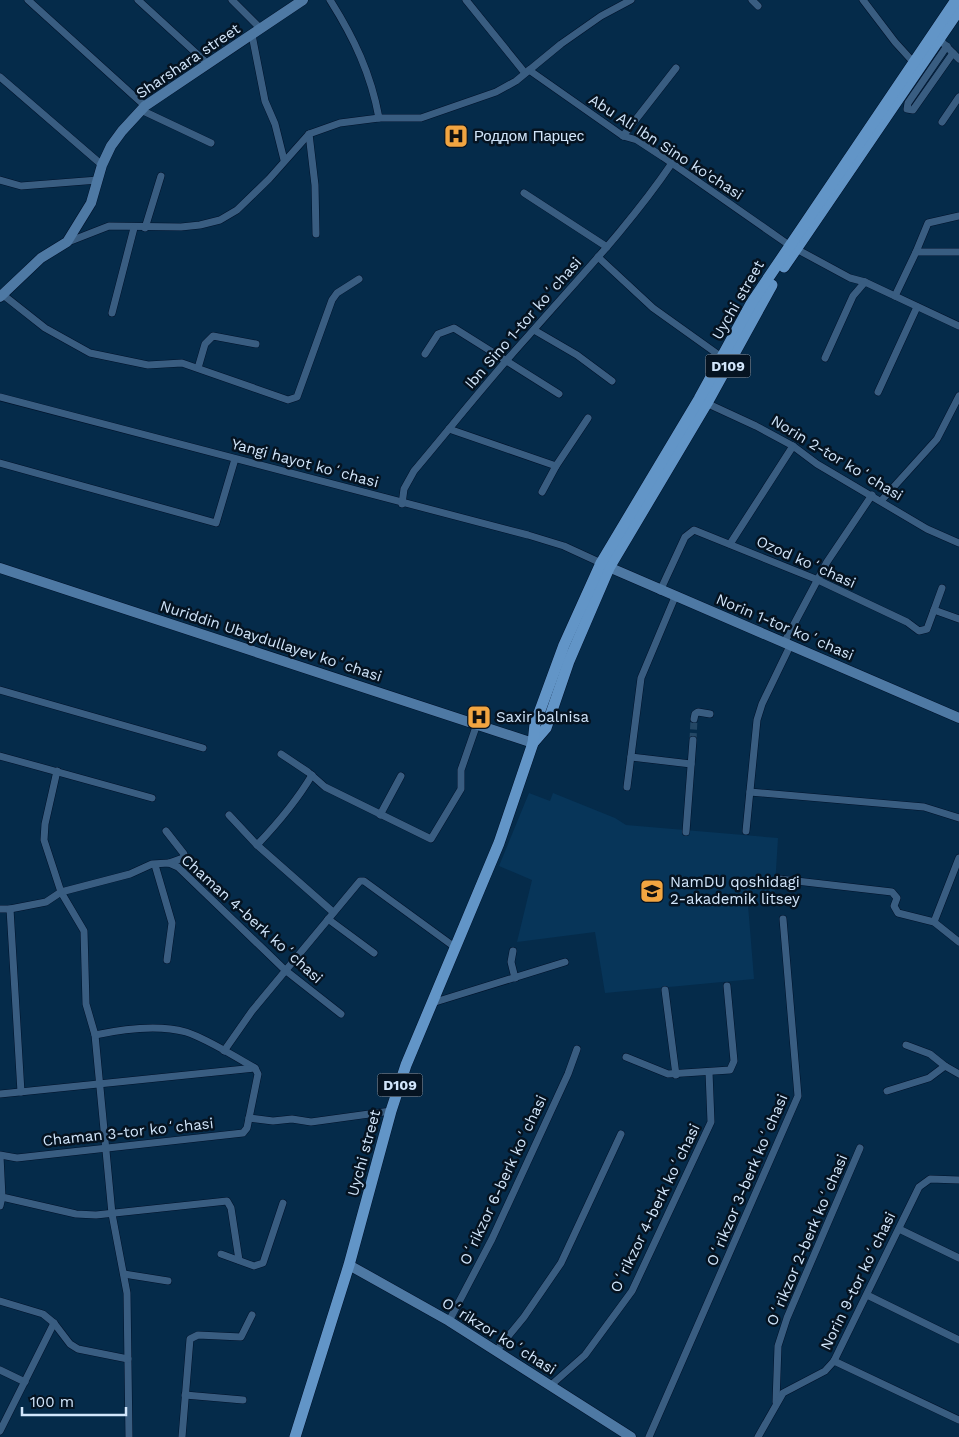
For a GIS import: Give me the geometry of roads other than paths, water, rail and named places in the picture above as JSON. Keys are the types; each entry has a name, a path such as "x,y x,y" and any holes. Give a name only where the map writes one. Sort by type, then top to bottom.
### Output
{"main road":[{"name":"Sharshara street","path":"67,242 88,211 102,165 122,131 143,108 303,0"},
{"name":"Uychi street","path":"295,1437 349,1265 391,1111 431,1003 456,948 499,842 533,743 535,724 564,645 605,565 726,360 752,302 793,247 916,65 956,0"},
{"name":"Uychi street","path":"916,65 943,43 959,10"},
{"path":"1,296 41,258 67,242"},
{"name":"Norin 1-tor koʻchasi","path":"605,565 660,591 959,718"},
{"name":"Nuriddin Ubaydullayev koʻchasi","path":"0,568 533,743"},
{"name":"Oʻrikzor koʻchasi","path":"349,1265 449,1321 632,1437"}],"street":[{"path":"28,0 143,108 211,143"},
{"path":"138,0 208,64"},
{"path":"232,0 261,29"},
{"path":"330,0 350,31 364,63 372,83 379,118"},
{"name":"Abu Ali Ibn Sino ko'chasi","path":"466,0 527,72 623,136 637,140 793,247 850,278 865,282 959,326"},
{"path":"67,242 109,226 145,228 200,225 220,220 250,198 309,134 340,122 379,118 421,118 496,92 527,72 560,44 601,16 631,0"},
{"path":"752,0 758,6"},
{"path":"863,0 916,65"},
{"path":"252,35 265,101 275,124 284,160"},
{"path":"953,53 915,108 910,111 907,109 907,105 943,43 953,53 959,59"},
{"path":"623,136 676,68"},
{"path":"0,77 102,165"},
{"path":"942,122 959,97"},
{"path":"309,134 315,185 316,234"},
{"name":"Ibn Sino 1-tor koʻchasi","path":"402,504 406,482 505,362 607,247 653,191 672,163"},
{"path":"145,228 161,176"},
{"path":"0,180 21,186 98,180"},
{"path":"524,193 607,247"},
{"path":"895,296 928,223 959,216"},
{"path":"112,313 134,228"},
{"path":"916,252 959,252"},
{"path":"598,257 653,308 726,360"},
{"path":"1,296 45,328 90,353 148,365 173,362 198,368 288,400 296,397 332,300 337,294 360,279"},
{"path":"824,358 853,296 865,282"},
{"path":"878,392 917,307"},
{"path":"424,354 438,334 454,328 505,362 559,394"},
{"path":"534,330 576,355 612,381"},
{"path":"198,368 205,344 213,336 256,344"},
{"path":"881,501 932,445 946,424 959,396"},
{"name":"Yangi hayot koʻchasi","path":"0,397 402,504 528,535 564,546 605,565"},
{"name":"Norin 2-tor koʻchasi","path":"703,401 793,446 817,464 927,529 959,543"},
{"path":"542,492 556,466 588,418"},
{"path":"450,429 556,466"},
{"path":"730,544 793,446"},
{"path":"0,463 216,523 235,459"},
{"path":"746,831 755,730 759,711 787,644 827,562 872,495"},
{"name":"Ozod koʻchasi","path":"660,591 689,532 698,530 818,580 922,631 927,629 934,610"},
{"path":"942,588 934,610 959,619"},
{"path":"627,787 641,678 675,597"},
{"path":"0,690 203,748"},
{"path":"694,719 695,714 698,712 710,714"},
{"path":"281,754 312,775 325,787 428,840 433,838 461,789 461,770 477,724"},
{"path":"686,832 693,740"},
{"path":"0,757 152,798"},
{"path":"631,757 691,764"},
{"path":"57,771 44,832 61,892 84,931 86,1004 94,1035 112,1214 127,1293 129,1437"},
{"path":"257,845 282,820 298,799 312,775"},
{"path":"380,815 401,776"},
{"path":"750,792 924,807 959,818"},
{"path":"229,815 257,845 333,912"},
{"name":"Chaman 4-berk koʻchasi","path":"166,831 184,856 154,865 172,923 168,960"},
{"path":"934,922 959,858"},
{"name":"Chaman 4-berk koʻchasi","path":"169,862 178,867 285,970 341,1014"},
{"path":"0,908 10,909 46,902 61,892 130,874 154,865"},
{"path":"224,1051 252,1011 285,970 358,882 362,880 456,948"},
{"path":"779,880 887,890 892,892 897,898 894,906 898,913 934,922 959,942"},
{"path":"10,909 21,1092"},
{"path":"328,918 374,953"},
{"name":"Oʻrikzor 3-berk koʻchasi","path":"649,1437 798,1096 783,919"},
{"path":"513,951 511,962 515,978"},
{"path":"431,1003 565,962"},
{"path":"626,1057 664,1073 676,1075 730,1070 734,1066 726,986"},
{"path":"665,990 676,1075"},
{"path":"94,1035 124,1029 178,1030 224,1051 255,1068"},
{"path":"906,1045 930,1054 959,1074"},
{"name":"Oʻrikzor 6-berk koʻchasi","path":"449,1321 492,1239 568,1074 577,1049"},
{"path":"887,1092 929,1078 945,1066"},
{"path":"0,1094 98,1086 255,1068"},
{"path":"255,1068 257,1079 249,1118 273,1121 292,1119 311,1122 391,1111"},
{"name":"Oʻrikzor 4-berk koʻchasi","path":"550,1386 585,1355 632,1291 711,1122 709,1072"},
{"name":"Chaman 3-tor koʻchasi","path":"0,1155 17,1158 238,1134 246,1131 249,1118"},
{"path":"496,1350 524,1317 561,1262 621,1134"},
{"name":"Oʻrikzor 2-berk koʻchasi","path":"776,1402 778,1346 786,1318 860,1148"},
{"path":"0,1155 2,1197 0,1206"},
{"name":"Norin 9-tor koʻchasi","path":"776,1402 783,1393 825,1370 834,1361 919,1187 924,1182 938,1178 959,1180"},
{"path":"2,1197 76,1214 112,1214 227,1201 231,1208 239,1260"},
{"path":"221,1254 254,1266 263,1263 283,1203"},
{"path":"899,1229 959,1258"},
{"path":"124,1274 168,1281"},
{"path":"867,1295 959,1340"},
{"path":"0,1301 38,1312 54,1323 70,1344 78,1349 128,1359"},
{"path":"182,1437 190,1339 198,1335 241,1337 252,1315"},
{"path":"0,1431 54,1323"},
{"path":"834,1361 959,1420"},
{"path":"0,1370 25,1382"},
{"path":"185,1395 244,1400"},
{"path":"758,1437 776,1402"}],"tunnel":[{"path":"693,740 694,719"}],"place":[{"name":"Роддом Парцес","path":"456,136"},
{"name":"Saxir balnisa","path":"479,717"},
{"name":"NamDU qoshidagi 2-akademik litsey","path":"652,891"}]}
